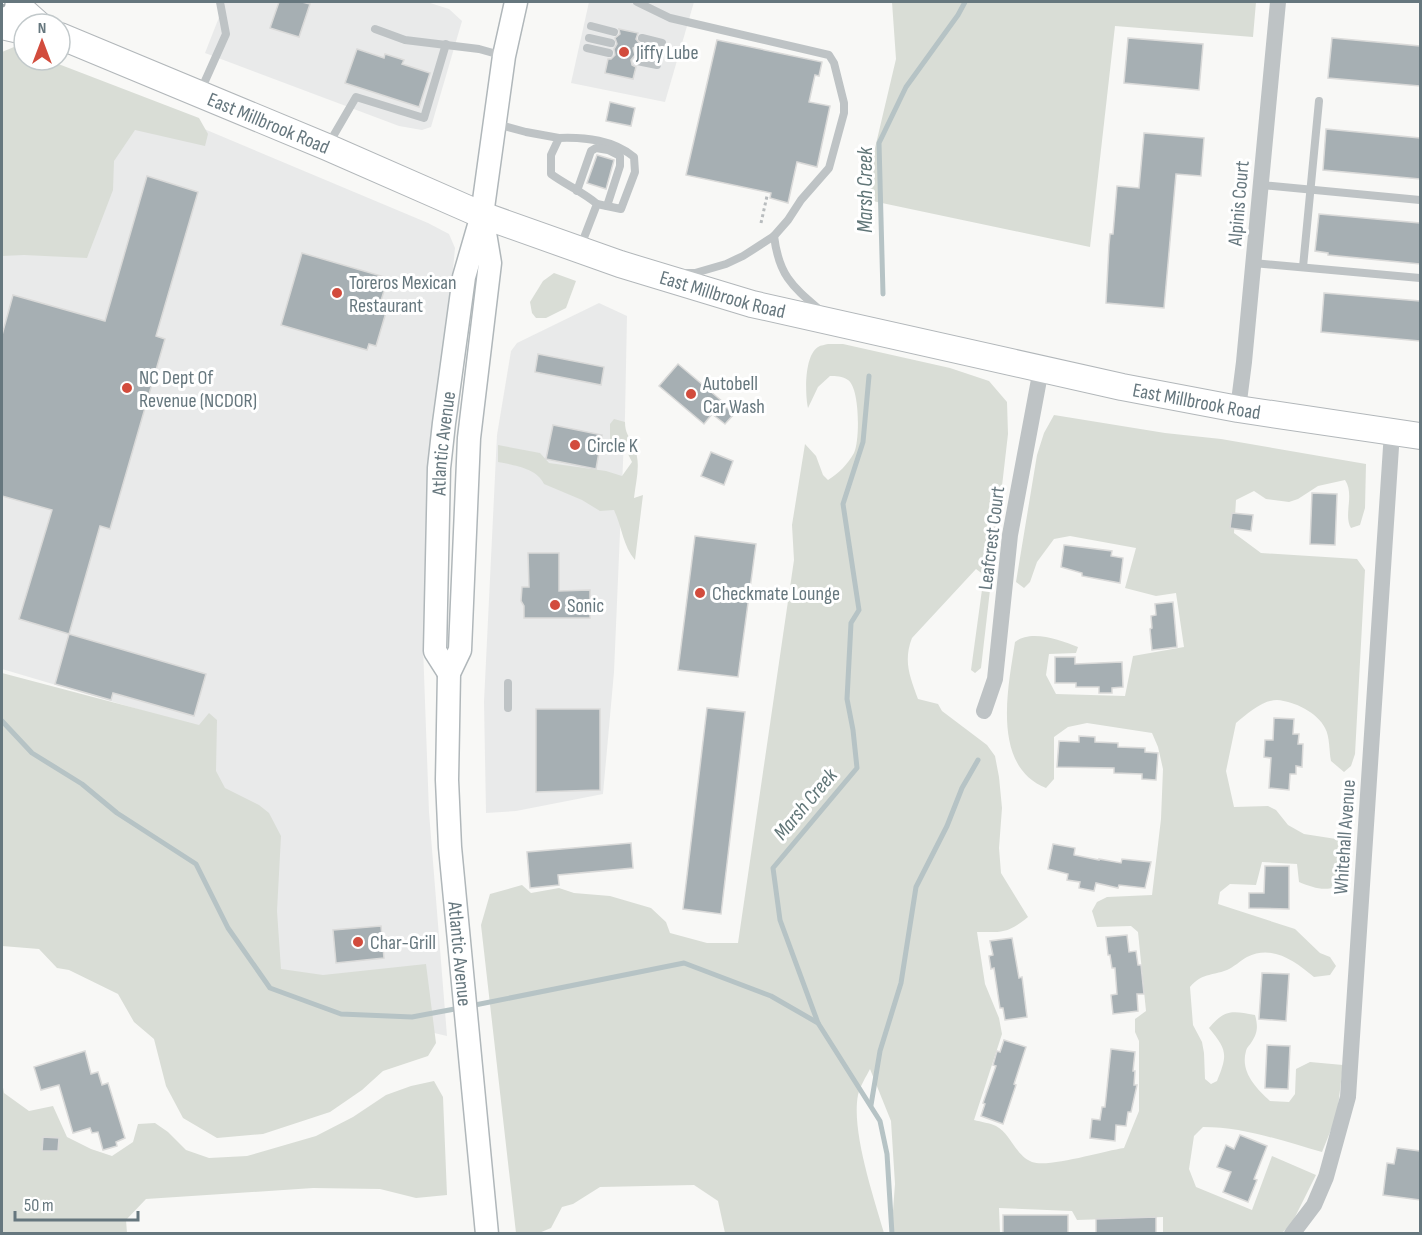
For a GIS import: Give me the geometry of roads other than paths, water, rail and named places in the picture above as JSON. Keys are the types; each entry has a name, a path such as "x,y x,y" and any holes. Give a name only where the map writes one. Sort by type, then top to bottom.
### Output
{"main road":[{"path":"8,2 25,12"},
{"name":"Atlantic Avenue","path":"487,1233 450,847 447,780 449,673 435,651 440,468 464,277 482,215 504,56 516,2"},
{"name":"East Millbrook Road","path":"72,41 327,147 482,215 579,250 752,304 1122,387 1238,409 1420,436"}],"street":[{"name":"Alpinis Court","path":"1238,409 1278,2"},
{"name":"Leafcrest Court","path":"984,711 995,679 1010,535 1041,369"},
{"name":"Whitehall Avenue","path":"1292,1233 1314,1205 1326,1177 1348,1097 1392,432"}],"lane":[{"path":"199,93 226,34 220,2"},
{"path":"637,2 670,18 829,55 834,63 844,103 844,113 829,168 774,236 743,256 715,268 695,273 661,276"},
{"path":"591,26 614,32"},
{"path":"375,29 405,40 479,48 504,56"},
{"path":"589,38 611,43"},
{"path":"642,38 662,43"},
{"path":"327,147 356,97 424,118 446,44"},
{"path":"587,48 609,53"},
{"path":"639,50 660,55"},
{"path":"637,61 657,66"},
{"path":"1303,267 1319,101"},
{"path":"496,124 559,138 584,137 621,147 634,157 635,172 621,209 597,204 550,174 551,155 559,138"},
{"path":"577,191 591,151 596,148 608,150 620,156 620,166 607,206"},
{"path":"1261,185 1420,200"},
{"path":"579,250 597,204"},
{"path":"774,236 783,271 792,286 832,322"},
{"path":"1254,263 1420,278"},
{"path":"508,683 508,708"}],"waterway":[{"name":"Marsh Creek","path":"883,294 879,143 906,87 965,2"},
{"name":"Marsh Creek","path":"869,376 863,442 843,504 859,610 851,623 847,699 857,768 773,868 780,920 818,1023 880,1121 887,1154 892,1234"},
{"path":"2,721 32,753 82,784 117,813 196,864 228,928 270,988 341,1014 412,1017 460,1008"},
{"path":"871,1105 880,1051 901,983 916,887 947,826 962,788 978,760"},
{"path":"470,1006 684,963 771,996 818,1023"}],"place":[{"name":"Jiffy Lube","path":"624,52"},
{"name":"Toreros Mexican Restaurant","path":"337,293"},
{"name":"NC Dept Of Revenue (NCDOR)","path":"127,388"},
{"name":"Autobell Car Wash","path":"691,394"},
{"name":"Circle K","path":"575,445"},
{"name":"Checkmate Lounge","path":"700,593"},
{"name":"Sonic","path":"555,605"},
{"name":"Char-Grill","path":"358,942"}]}
